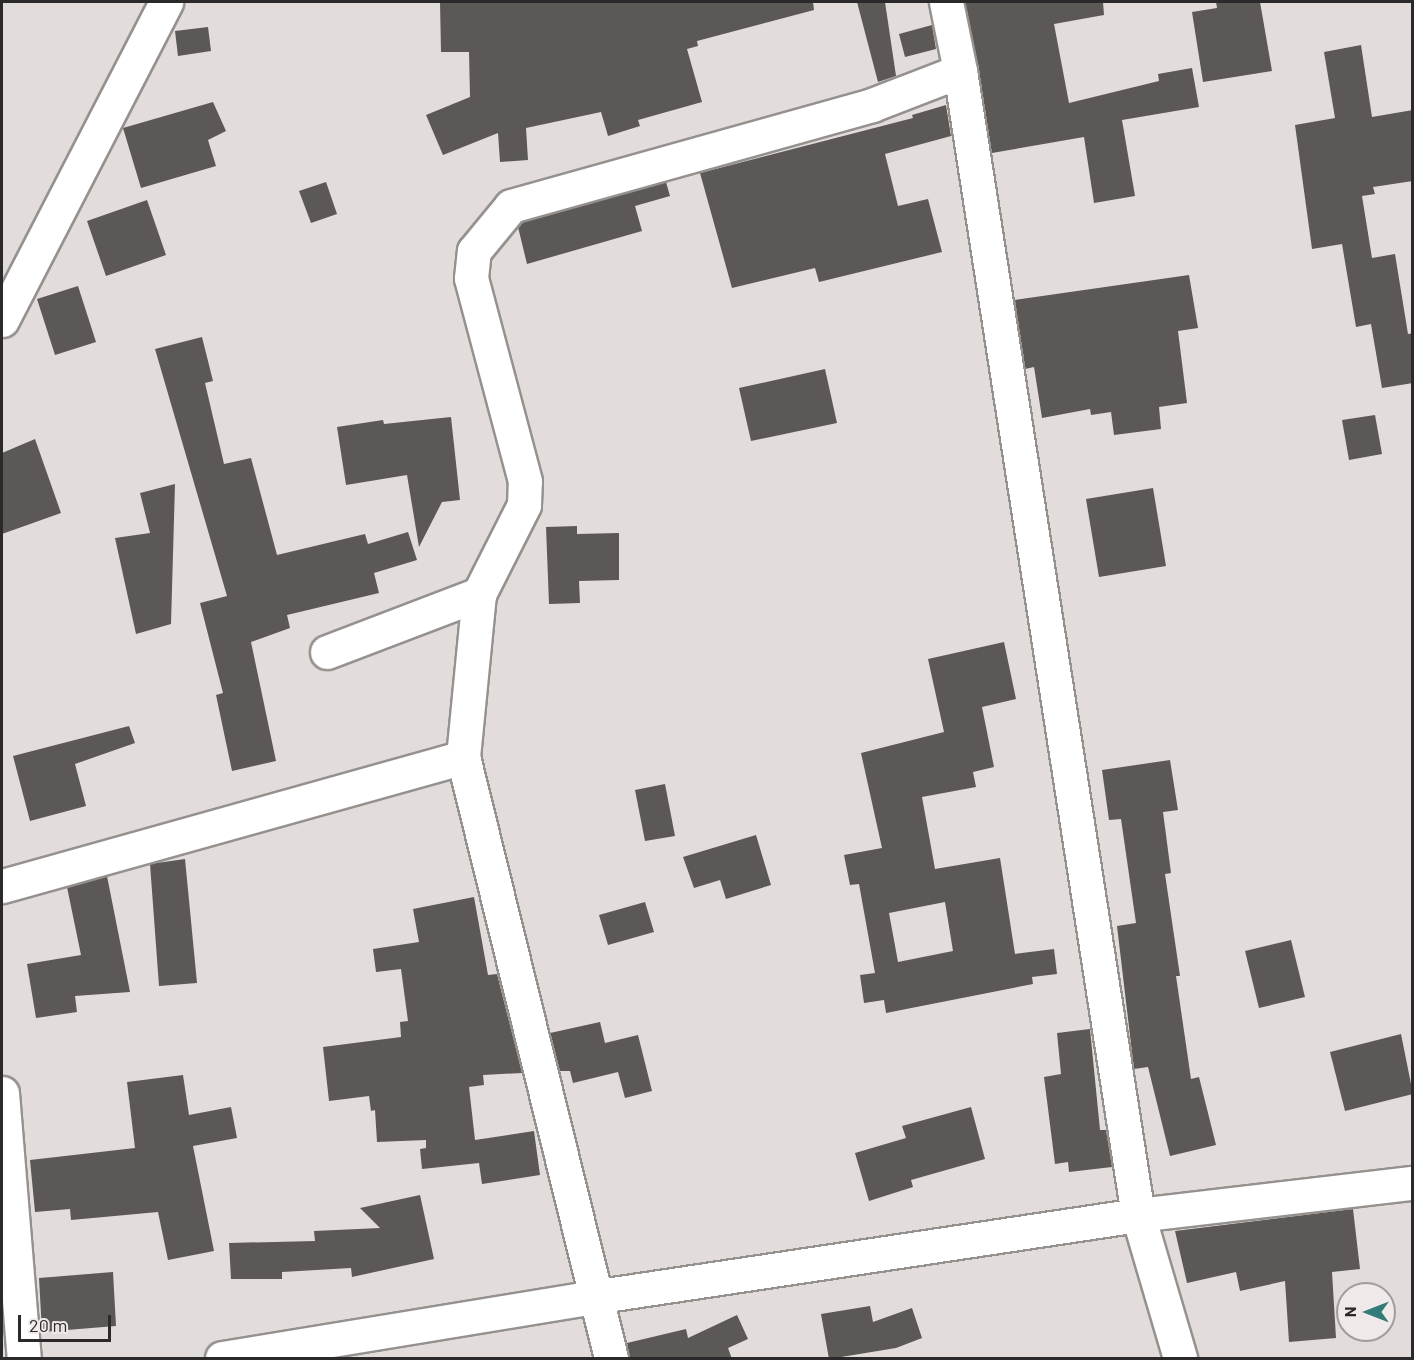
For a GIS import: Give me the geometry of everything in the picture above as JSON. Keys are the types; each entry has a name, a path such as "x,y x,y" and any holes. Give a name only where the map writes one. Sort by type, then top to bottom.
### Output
{"street":[{"path":"2,320 166,2"},
{"path":"946,2 960,71 1138,1215 1180,1359"},
{"path":"611,1359 593,1297 463,757 479,594 524,504 525,481 471,278 474,251 485,234 511,206 872,105 960,71"},
{"path":"327,652 479,594"},
{"path":"2,886 463,757"},
{"path":"2,1094 24,1359"},
{"path":"222,1359 593,1297 1138,1215 1413,1183"}],"building":[{"path":"440,2 813,2 814,10 697,41 698,46 687,49 702,102 638,120 640,126 608,136 601,112 526,128 528,160 500,162 498,133 443,155 426,115 470,97 469,52 441,52"},
{"path":"857,2 885,2 896,76 878,82"},
{"path":"965,2 1103,2 1104,15 1054,24 1069,103 1159,81 1158,74 1192,68 1199,107 1122,120 1135,196 1094,203 1084,137 992,153"},
{"path":"1216,2 1260,2 1272,71 1203,82 1192,12 1217,8"},
{"path":"932,25 936,49 905,57 899,34"},
{"path":"208,27 211,51 178,56 175,31"},
{"path":"1361,45 1372,117 1413,110 1413,181 1373,187 1375,194 1362,196 1372,258 1395,254 1408,334 1413,333 1413,383 1382,388 1371,324 1356,327 1342,244 1312,249 1295,125 1335,118 1324,52"},
{"path":"213,102 226,131 208,140 216,166 141,188 123,128"},
{"path":"946,105 951,136 885,154 898,206 928,199 942,252 819,282 815,268 732,288 700,173 913,118 912,115"},
{"path":"326,182 337,214 311,223 299,191"},
{"path":"666,182 670,196 635,206 642,231 527,264 518,227 522,222"},
{"path":"147,200 166,255 106,276 87,221"},
{"path":"1189,275 1198,328 1178,331 1187,403 1159,407 1161,429 1114,435 1111,412 1091,415 1090,409 1042,418 1034,367 1025,369 1015,300"},
{"path":"78,286 96,342 55,355 37,299"},
{"path":"202,337 213,381 205,383 224,464 251,458 277,555 365,534 368,544 408,532 417,560 374,573 379,593 287,615 290,628 251,642 276,761 232,771 216,695 223,693 200,603 227,596 155,349"},
{"path":"825,369 837,423 751,441 739,388"},
{"path":"1375,415 1382,454 1349,460 1342,420"},
{"path":"451,417 460,500 442,502 419,547 407,475 346,485 337,427 383,420 384,424"},
{"path":"35,439 61,513 2,534 2,453"},
{"path":"175,484 171,624 136,634 115,538 150,533 140,493"},
{"path":"1153,488 1166,566 1099,577 1086,499"},
{"path":"577,526 577,534 619,533 619,580 579,581 580,603 549,604 546,527"},
{"path":"1004,642 1016,699 982,707 994,767 973,772 976,787 922,797 935,869 1000,858 1015,954 1054,949 1057,974 1032,977 1033,984 886,1013 884,1000 864,1003 860,975 875,973 859,884 850,885 844,855 882,848 861,753 944,732 928,659","holes":["945,902 953,951 898,962 889,913"]},
{"path":"129,726 135,743 75,764 86,806 30,821 13,756"},
{"path":"1170,760 1178,810 1163,812 1171,873 1165,874 1180,976 1176,976 1191,1079 1199,1077 1216,1145 1170,1156 1148,1067 1134,1069 1117,926 1136,923 1121,819 1109,820 1102,770"},
{"path":"665,784 675,836 645,841 635,790"},
{"path":"756,835 771,885 726,899 720,880 694,888 683,857"},
{"path":"185,859 197,983 159,986 150,864"},
{"path":"107,876 130,992 75,996 77,1012 36,1018 27,964 81,955 67,887"},
{"path":"474,897 488,975 497,974 522,1073 483,1075 484,1085 469,1087 475,1140 534,1131 540,1175 482,1184 479,1163 422,1169 420,1149 426,1148 426,1140 377,1142 375,1110 371,1111 369,1096 329,1101 323,1047 401,1037 400,1022 408,1021 401,969 376,972 373,949 419,942 413,909"},
{"path":"645,902 654,932 608,945 599,915"},
{"path":"1291,940 1305,997 1259,1008 1245,951"},
{"path":"600,1022 605,1043 638,1035 652,1091 625,1098 618,1072 573,1083 570,1071 560,1071 550,1033"},
{"path":"1090,1029 1100,1130 1106,1130 1112,1167 1069,1172 1068,1162 1055,1164 1044,1077 1061,1074 1057,1033"},
{"path":"1401,1034 1413,1094 1345,1111 1330,1052"},
{"path":"183,1075 189,1115 231,1107 237,1138 193,1146 214,1251 168,1260 158,1212 71,1220 70,1209 35,1212 30,1160 135,1148 127,1082"},
{"path":"971,1107 985,1159 911,1180 913,1187 869,1201 855,1153 906,1138 902,1126"},
{"path":"420,1195 434,1259 352,1277 351,1268 282,1272 282,1279 231,1279 229,1243 315,1241 314,1231 380,1228 360,1208"},
{"path":"1353,1209 1360,1269 1332,1272 1336,1338 1289,1342 1285,1281 1240,1291 1236,1272 1187,1283 1175,1231"},
{"path":"113,1272 116,1326 42,1332 39,1278"},
{"path":"870,1306 873,1322 912,1308 922,1338 896,1348 829,1359 821,1314"},
{"path":"737,1315 748,1339 728,1348 732,1359 629,1359 627,1343 686,1329 688,1338"}]}
